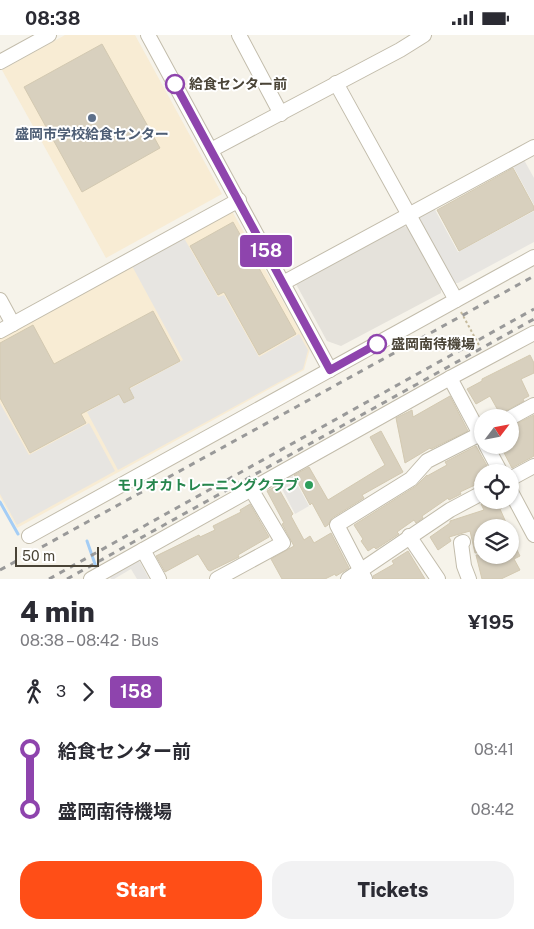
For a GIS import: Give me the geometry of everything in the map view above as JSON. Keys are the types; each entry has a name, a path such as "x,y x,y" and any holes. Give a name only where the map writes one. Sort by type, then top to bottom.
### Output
{"street":[{"path":"0,62 49,35"},
{"path":"148,35 330,370"},
{"path":"239,35 281,113"},
{"path":"211,150 400,50 424,35"},
{"path":"336,83 456,300"},
{"path":"283,283 534,147"},
{"path":"0,331 239,201"},
{"path":"29,536 534,257"},
{"path":"0,300 13,324"},
{"path":"91,579 486,358 531,336"},
{"path":"450,378 474,422"},
{"path":"519,413 534,405"},
{"path":"363,575 337,525 411,479 427,461 474,442"},
{"path":"519,474 534,466"},
{"path":"217,579 283,543 250,489"},
{"path":"348,579 363,575 409,536 474,497"},
{"path":"519,507 534,535"},
{"path":"409,536 438,579"},
{"path":"463,542 461,543 464,566 470,579"},
{"path":"143,550 159,579"}],"path":[{"path":"462,315 486,358"}],"shaded area":[{"path":"65,35 135,35 222,194 106,258 2,70"},
{"path":"524,160 534,178 534,205 513,166"},
{"path":"434,208 458,252 534,211 534,242 458,283 452,283 417,221 419,216"},
{"path":"232,211 310,349 304,370 17,528 0,497 0,337"},
{"name":"盛岡南待機場","path":"403,226 408,227 441,287 441,293 341,346 327,341 296,284"},
{"path":"184,238 218,297 224,295 259,357 299,334 308,350 303,369 118,470 87,412 183,360 132,266"},
{"path":"0,403 29,455 89,423 115,471 17,525 0,494"},
{"path":"290,471 309,506 295,514 277,479"},
{"path":"137,560 149,579 137,579 131,569 114,579 111,579 109,576"}],"building":[{"name":"盛岡市学校給食センター","path":"102,44 160,148 82,192 24,87"},
{"path":"513,168 534,210 459,251 437,210"},
{"path":"233,222 296,334 259,355 224,292 218,295 190,246"},
{"path":"153,311 180,361 129,388 134,398 124,403 119,394 81,414 86,423 30,453 0,398 0,343 33,325 54,364"},
{"path":"530,355 534,363 534,373 521,379 529,396 509,409 497,409 490,396 476,404 467,389 482,381 482,379"},
{"path":"450,396 468,431 430,448 405,463 396,418 412,410 413,417"},
{"path":"534,415 534,456 519,464 510,464 505,454 519,454 519,422"},
{"path":"381,431 403,472 362,495 364,498 332,518 325,527 312,503 310,505 294,475 309,467 328,500 385,465 370,437"},
{"path":"474,447 474,454 480,454 486,464 474,464 474,485 449,500 448,498 422,516 423,518 416,523 414,520 397,532 399,534 376,549 374,547 368,551 354,525 416,486 427,475 447,465 445,462"},
{"path":"279,484 282,489 280,491 293,514 291,516 304,540 310,536 314,543 331,533 349,568 336,576 335,574 325,579 282,579 271,559 294,546 267,491"},
{"path":"250,504 269,537 238,555 239,557 210,571 198,554 165,572 156,556 199,535 200,537 215,530 213,526 241,512 240,510"},
{"path":"500,509 504,519 474,519 474,549 470,531 449,537 451,541 438,550 430,537 450,523 450,521 484,510"},
{"path":"408,551 425,579 374,579 373,576 394,564 392,561"},
{"path":"478,564 517,564 520,570 501,579 482,579"}],"waterway":[{"path":"0,502 18,534"},
{"path":"87,541 96,567"}],"railway":[{"path":"0,570 534,276"},
{"path":"49,579 534,309"},
{"path":"67,579 534,319"}],"bus line":[{"name":"158","path":"175,84 330,370 377,344"}],"place":[{"name":"給食センター前","path":"175,84"},
{"name":"盛岡市学校給食センター","path":"92,118"},
{"name":"盛岡南待機場","path":"377,344"},
{"name":"モリオカトレーニングクラブ","path":"309,485"}]}
